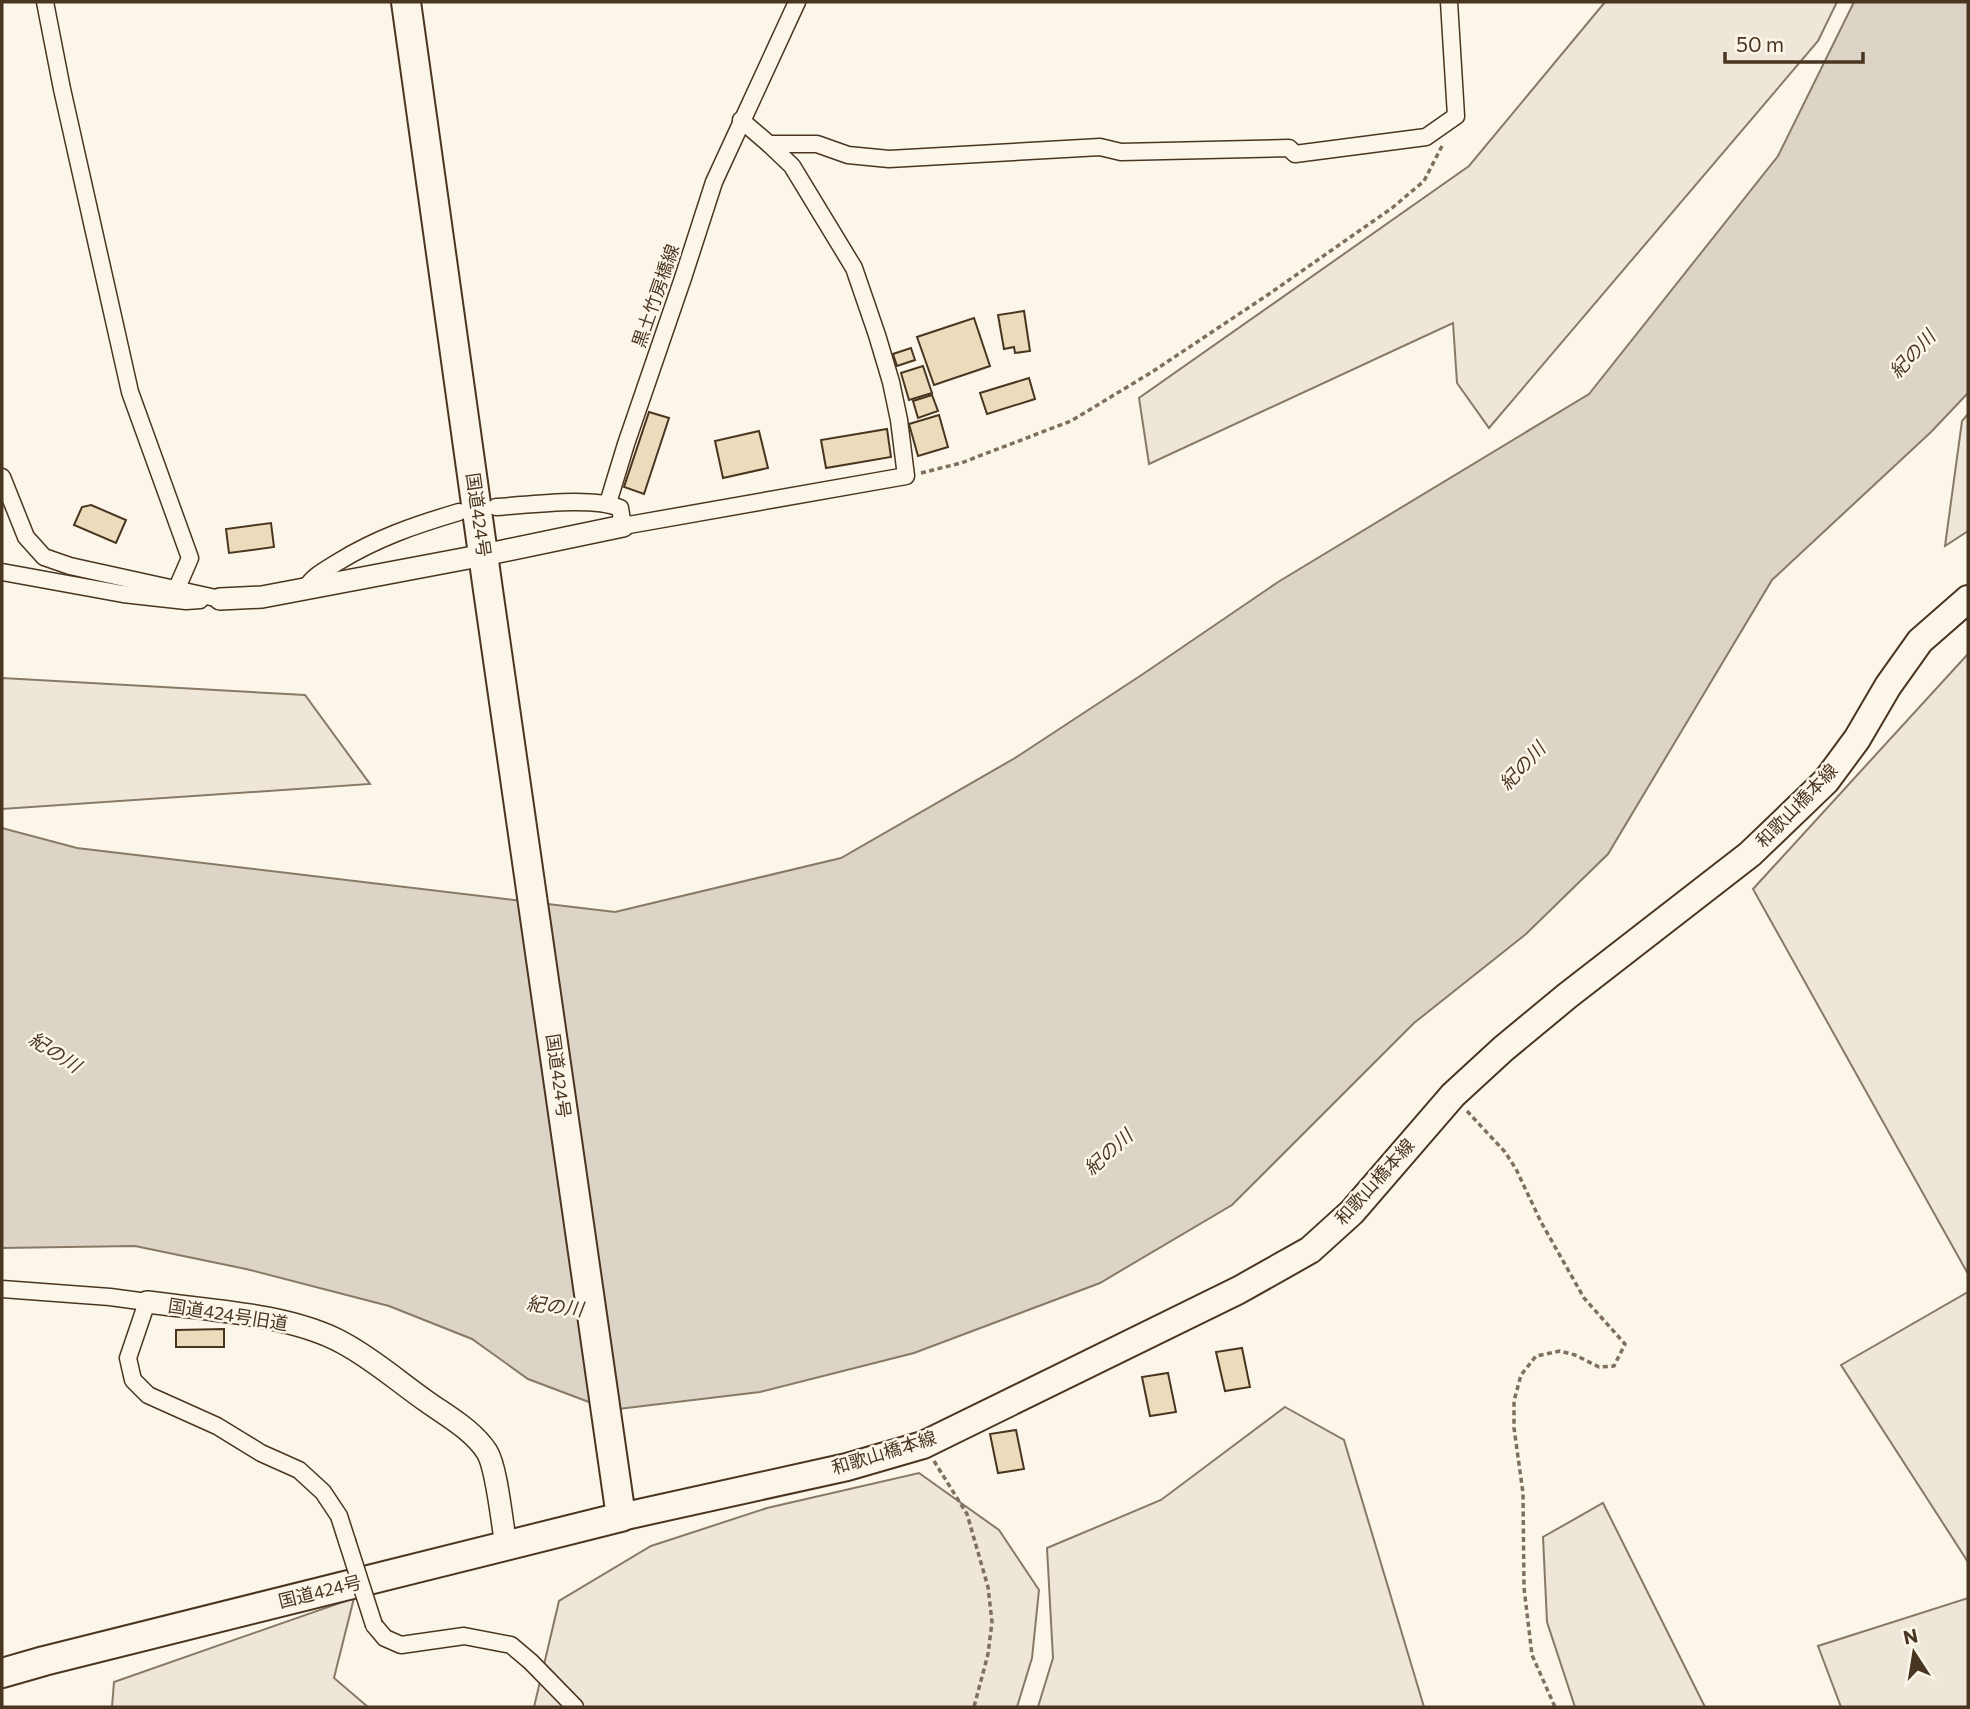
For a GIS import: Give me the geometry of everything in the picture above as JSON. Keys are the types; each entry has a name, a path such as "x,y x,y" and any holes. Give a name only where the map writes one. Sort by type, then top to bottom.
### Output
{"highway":[{"name":"国道424号","path":"2,1673 621,1517 406,2"}],"main road":[{"name":"和歌山橋本線","path":"621,1517 847,1467 923,1445 1239,1290 1310,1250 1352,1212 1453,1095 1503,1049 1750,854 1826,781 1857,739 1888,686 1920,641 1968,599"}],"street":[{"path":"45,2 130,392 190,558 177,588"},
{"name":"黒土竹房橋線","path":"608,503 714,182 797,2"},
{"path":"769,144 817,144 848,155 889,159 1100,147 1121,152 1289,148 1295,153 1426,137 1456,116 1450,2"},
{"path":"2,572 123,594 186,601 262,597 623,526 906,477 891,382 854,268 792,166 741,120"},
{"path":"2,477 26,537 44,557 70,566 220,599"},
{"path":"496,507 608,503 620,508 623,526"},
{"path":"304,589 311,579 360,548 408,527 459,512"},
{"name":"国道424号旧道","path":"2,1289 110,1297 266,1318 302,1327 342,1343 469,1432 488,1453 494,1471 506,1545"},
{"path":"147,1302 128,1358 133,1380 148,1395 217,1426 261,1453 299,1470 323,1492 339,1516 374,1625 385,1638 401,1645 464,1636 511,1645 575,1707"}],"path":[{"path":"906,477 961,463 1070,421 1162,365 1392,208 1424,181 1456,116"},
{"path":"1453,1095 1505,1152 1584,1298 1625,1344 1614,1366 1598,1367 1560,1351 1536,1356 1521,1375 1514,1401 1514,1428 1523,1493 1524,1588 1532,1655 1555,1707"},
{"path":"923,1445 967,1514 988,1587 992,1622 988,1654 974,1707"}],"shaded area":[{"path":"1605,2 1837,2 1818,41 1489,428 1457,383 1453,323 1149,464 1139,398 1469,166"},
{"path":"1968,414 1968,531 1945,546 1962,421"},
{"path":"1968,656 1968,1274 1753,889"},
{"path":"2,678 305,695 370,784 2,809"},
{"path":"1968,1292 1968,1562 1841,1365"},
{"path":"1285,1407 1344,1440 1424,1707 1038,1707 1053,1658 1047,1548 1161,1500"},
{"path":"919,1473 999,1530 1039,1590 1032,1658 1017,1707 534,1707 559,1601 651,1546 767,1508"},
{"path":"1603,1503 1705,1707 1575,1707 1547,1622 1543,1537"},
{"path":"354,1598 334,1678 368,1707 112,1707 114,1682"},
{"path":"1968,1598 1968,1707 1841,1707 1818,1646"}],"water":[{"name":"紀の川","path":"1854,2 1968,2 1968,393 1931,432 1772,580 1608,854 1526,934 1414,1023 1232,1205 1100,1283 914,1353 760,1392 610,1410 528,1379 472,1339 389,1306 246,1269 135,1246 2,1248 2,828 77,848 615,912 841,858 1015,758 1278,582 1589,394 1778,156"}],"building":[{"path":"1024,311 1030,351 1015,353 1014,347 1004,349 998,315"},
{"path":"974,318 990,366 934,385 917,337"},
{"path":"911,348 915,360 897,366 893,354"},
{"path":"923,366 932,393 909,400 901,373"},
{"path":"1029,378 1035,399 987,414 980,393"},
{"path":"932,395 938,411 918,418 913,401"},
{"path":"649,412 669,418 644,494 624,487"},
{"path":"939,415 948,447 918,456 909,424"},
{"path":"887,429 891,457 826,468 821,440"},
{"path":"759,431 768,468 723,478 715,441"},
{"path":"91,505 126,520 116,543 74,525 82,507"},
{"path":"271,523 274,547 229,553 226,529"},
{"path":"224,1329 224,1347 176,1347 176,1330"},
{"path":"1242,1348 1250,1387 1225,1391 1216,1352"},
{"path":"1168,1373 1176,1412 1150,1416 1142,1377"},
{"path":"1016,1430 1024,1469 998,1473 990,1434"}]}
